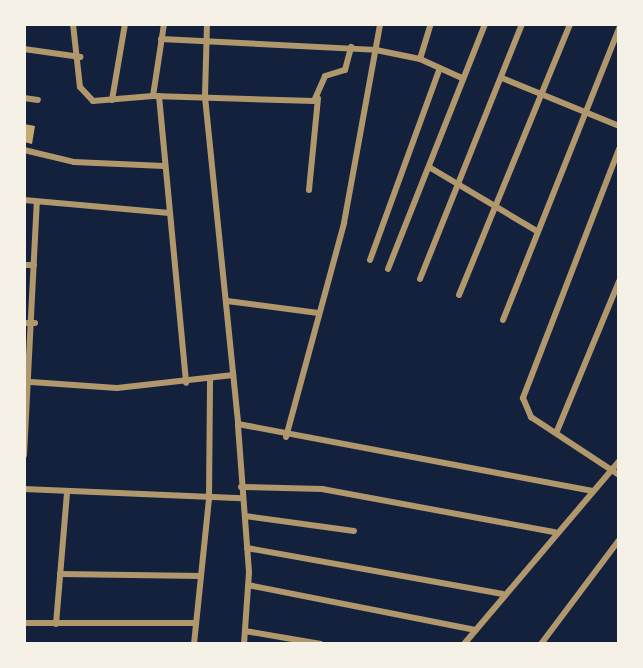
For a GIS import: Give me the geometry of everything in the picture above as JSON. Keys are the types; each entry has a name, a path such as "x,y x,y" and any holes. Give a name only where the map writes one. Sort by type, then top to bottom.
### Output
{"street":[{"path":"73,24 80,57 83,95 112,100 156,96 302,102 318,98"},
{"path":"77,38 80,24"},
{"path":"112,100 125,24"},
{"path":"164,24 156,96 186,384"},
{"path":"207,24 204,45 205,97 227,301 247,548 248,585 244,644"},
{"path":"286,437 344,223 380,24"},
{"path":"420,59 431,24"},
{"path":"388,269 484,24"},
{"path":"420,279 522,24"},
{"path":"459,295 497,207 570,24"},
{"path":"502,320 587,115 619,28"},
{"path":"161,39 204,45 376,50 420,59 462,78"},
{"path":"309,190 318,98 326,76 345,70 351,48"},
{"path":"24,49 80,57"},
{"path":"370,260 440,68"},
{"path":"502,78 587,115 619,126"},
{"path":"24,98 38,100"},
{"path":"619,149 523,399 531,417 619,475"},
{"path":"24,150 74,162 164,166"},
{"path":"429,167 537,231"},
{"path":"24,200 169,213"},
{"path":"24,455 35,323 34,265 37,202"},
{"path":"24,265 34,265"},
{"path":"557,432 619,281"},
{"path":"227,301 318,313"},
{"path":"24,323 35,323"},
{"path":"31,382 90,388 186,384 233,375"},
{"path":"194,644 209,499 210,379"},
{"path":"238,424 286,437 593,491"},
{"path":"464,644 555,532 619,461"},
{"path":"242,487 322,489 555,532"},
{"path":"24,489 67,494 242,498"},
{"path":"56,624 67,494"},
{"path":"245,516 354,531"},
{"path":"544,643 619,540"},
{"path":"247,548 503,594"},
{"path":"60,574 201,576"},
{"path":"248,585 476,630"},
{"path":"24,623 195,623"},
{"path":"245,631 321,644"}],"building":[{"path":"24,124 35,126 32,144 24,142"}]}
